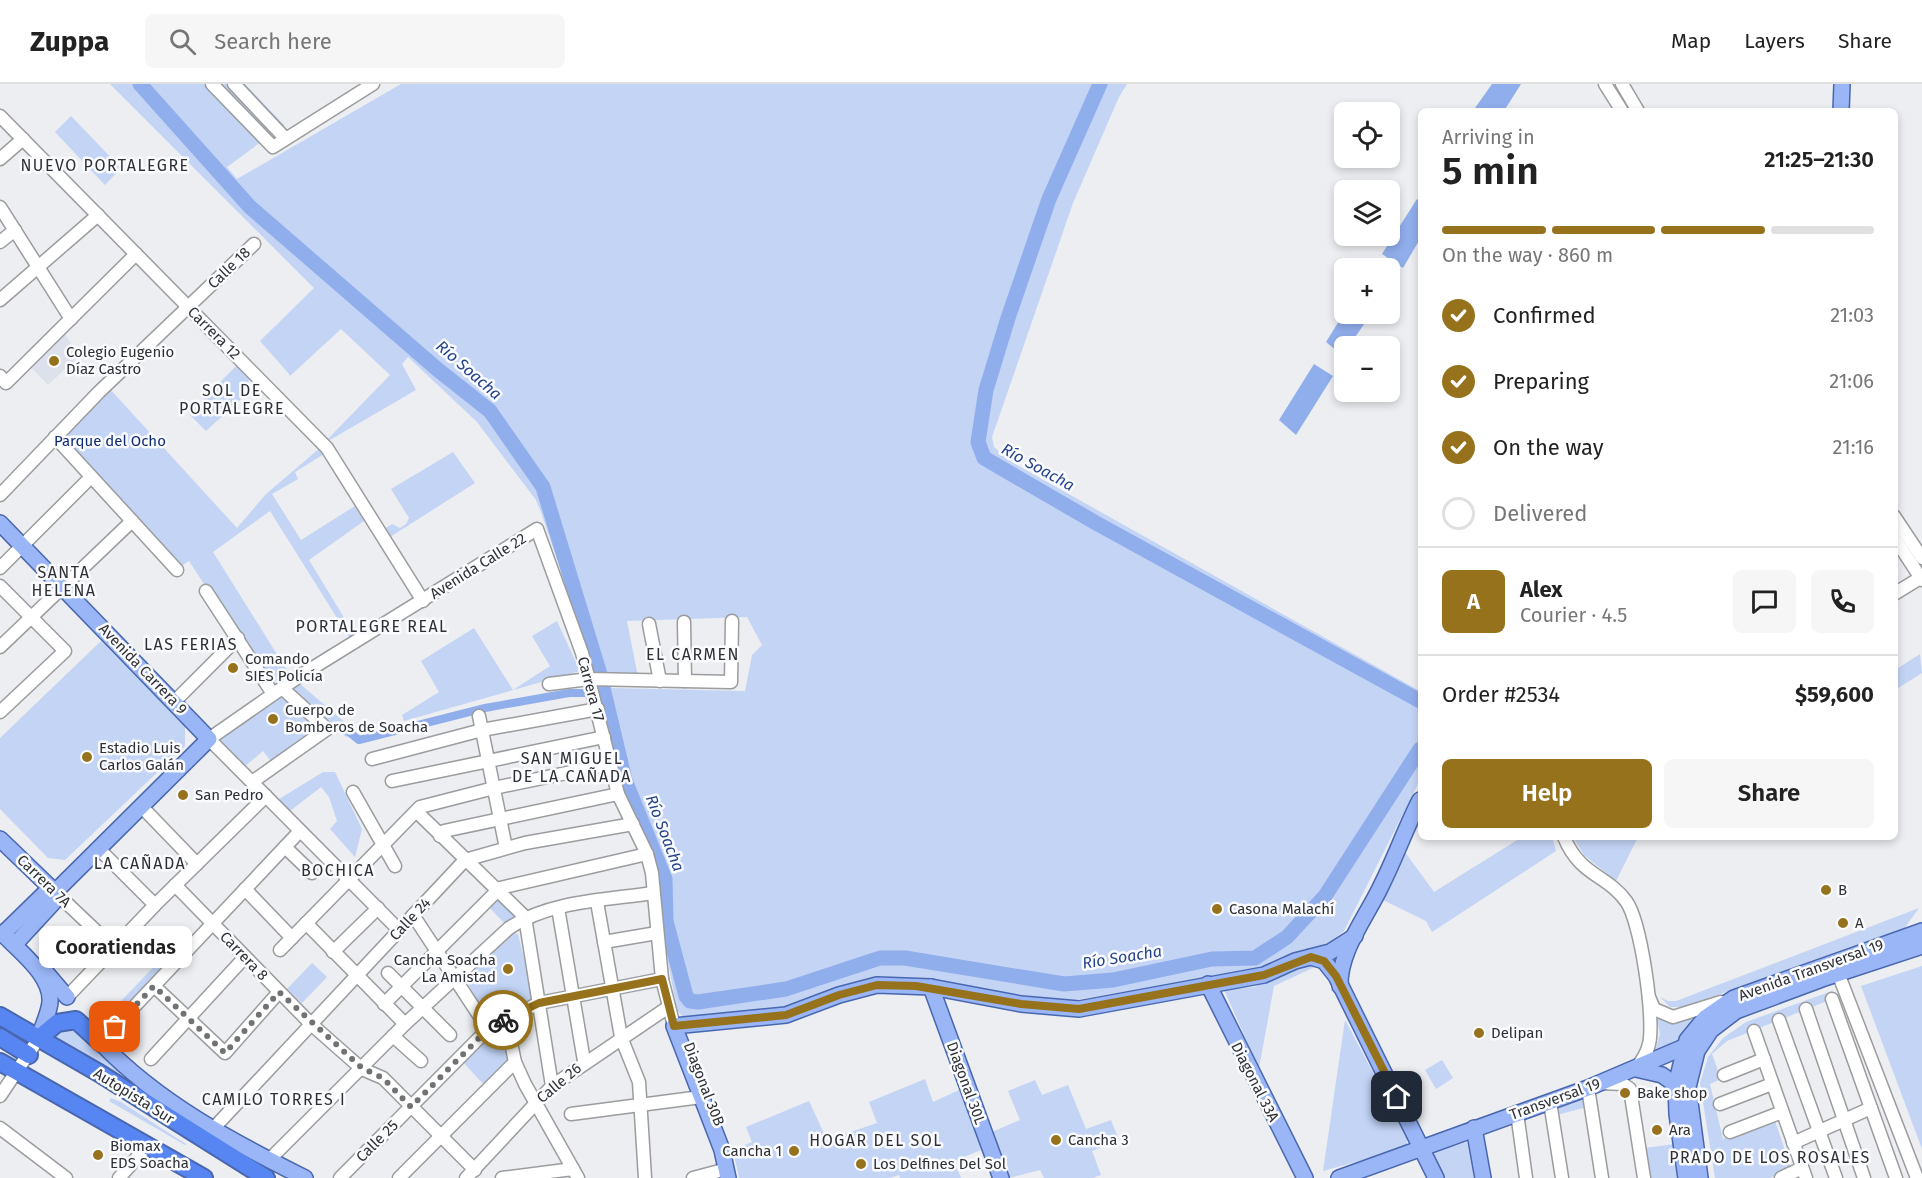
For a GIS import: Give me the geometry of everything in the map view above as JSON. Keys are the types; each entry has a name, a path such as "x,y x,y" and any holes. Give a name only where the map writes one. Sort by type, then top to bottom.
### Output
{"highway":[{"name":"Autopista Sur","path":"0,1016 266,1178"},
{"path":"39,1038 57,1023 76,1020 101,1043"},
{"path":"0,1038 29,1055"},
{"path":"0,1062 204,1178"},
{"path":"220,1150 282,1178"}],"main road":[{"path":"1841,108 1842,84"},
{"name":"Avenida Carrera 9","path":"0,523 64,586 209,739"},
{"name":"Avenida Calle 22","path":"8,933 53,903 55,891 209,739"},
{"path":"1340,987 1340,976 1355,936 1383,883 1418,804"},
{"name":"Carrera 7A","path":"0,839 55,891"},
{"name":"Avenida Transversal 19","path":"1684,1047 1705,1018 1734,998 1922,932"},
{"path":"39,1038 49,1010 49,992 41,975 5,936 8,933 67,997"},
{"path":"677,1025 786,1015 839,995 877,985 931,987 1021,1004 1079,1009 1264,975 1330,952 1355,936"},
{"name":"Avenida Transversal 19","path":"1700,1178 1690,1111 1689,1075 1701,1043 1721,1022 1736,1011 1838,973 1922,946"},
{"path":"1311,957 1320,958 1329,966 1423,1148 1436,1178"},
{"name":"Diagonal 33A","path":"1208,984 1305,1178"},
{"name":"Diagonal 30L","path":"931,987 1001,1178"},
{"name":"Diagonal 30B","path":"677,1025 730,1175"},
{"name":"Diagonal 30B","path":"677,1025 730,1152 730,1175"},
{"path":"101,1043 134,1075 212,1130 305,1178"},
{"path":"1684,1047 1676,1085 1677,1114 1686,1178"},
{"name":"Transversal 19","path":"1339,1178 1594,1086 1684,1047"},
{"path":"1636,1069 1662,1075 1676,1085"},
{"path":"1474,1128 1483,1178"}],"street":[{"path":"212,84 273,147 373,84"},
{"path":"234,84 285,138"},
{"path":"1605,84 1620,108"},
{"path":"1622,84 1636,108"},
{"name":"Carrera 12","path":"0,116 327,448 423,601"},
{"path":"0,159 23,139"},
{"path":"0,211 68,321"},
{"path":"0,300 98,215"},
{"path":"0,242 13,232"},
{"name":"Calle 18","path":"0,495 55,437 254,244"},
{"path":"3,380 68,321 136,254"},
{"path":"55,437 177,570"},
{"path":"0,568 91,477"},
{"path":"0,647 132,520"},
{"path":"1898,522 1922,558"},
{"name":"Avenida Calle 22","path":"209,739 277,691 537,529"},
{"name":"Carrera 17","path":"537,529 598,679 598,709 618,794 647,854 667,1008 677,1025"},
{"path":"1898,543 1922,578 1898,592"},
{"path":"0,586 65,651 0,711"},
{"path":"206,591 277,691 327,729 252,782"},
{"path":"549,684 598,679 731,682 732,621"},
{"path":"684,622 685,681"},
{"path":"650,624 660,681"},
{"path":"174,702 238,638"},
{"path":"372,759 482,730 598,709"},
{"path":"479,716 506,848"},
{"path":"392,781 604,737"},
{"path":"209,739 399,930"},
{"path":"280,950 418,809 494,788 610,764"},
{"path":"353,792 395,866"},
{"path":"442,833 500,817 618,794"},
{"path":"67,997 154,905 266,796"},
{"path":"141,806 197,864"},
{"path":"418,809 465,860 525,917 552,1086"},
{"path":"465,860 506,848 633,824"},
{"path":"115,1027 300,831"},
{"path":"1566,840 1579,863 1616,890 1627,902 1639,930 1647,993 1649,1044 1645,1056 1636,1069"},
{"path":"285,847 312,873"},
{"path":"98,848 154,905"},
{"path":"384,1004 497,890 647,854"},
{"name":"Calle 24","path":"212,1130 465,860"},
{"name":"Carrera 8","path":"175,885 311,1024 362,1068 383,1078 441,1136 471,1174"},
{"path":"245,889 292,938"},
{"name":"Carrera 7A","path":"55,891 114,948"},
{"path":"269,1160 405,1024 509,928 525,917 558,908 653,893"},
{"path":"597,902 621,1037 635,1067 645,1178"},
{"path":"333,952 378,908"},
{"path":"558,908 575,997 584,1061"},
{"path":"413,915 488,1029"},
{"path":"306,923 405,1024"},
{"path":"604,942 657,933"},
{"path":"151,1059 190,1020 245,957"},
{"path":"388,973 450,1035"},
{"path":"1838,973 1917,1178"},
{"name":"Calle 25","path":"340,1178 488,1029 539,1003 662,979"},
{"path":"154,986 225,1053 279,992"},
{"path":"1647,993 1654,1009 1673,1017 1734,998"},
{"path":"1832,999 1896,1178"},
{"name":"Calle 26","path":"471,1174 552,1086 584,1061 667,1008"},
{"path":"1806,1009 1864,1178"},
{"path":"502,1178 575,1173 535,1103 515,1062 506,1019"},
{"path":"1779,1020 1836,1178"},
{"path":"1754,1031 1804,1173 1781,1178"},
{"path":"393,1036 421,1061"},
{"path":"0,1096 19,1071 39,1038"},
{"path":"1724,1075 1764,1059"},
{"path":"399,1178 515,1062"},
{"path":"1602,1178 1594,1086 1623,1084 1630,1089 1644,1178"},
{"path":"1720,1104 1772,1084"},
{"path":"571,1114 701,1097"},
{"path":"1550,1102 1562,1178"},
{"path":"1793,1143 1871,1108"},
{"path":"1730,1132 1782,1112"},
{"path":"1517,1113 1526,1178"},
{"path":"0,1128 66,1178"},
{"path":"119,1178 148,1145"},
{"path":"693,1178 730,1175"}],"shaded area":[{"name":"Colegio Eugenio Díaz Castro","path":"63,331 79,356 48,385 29,365"}],"green space":[{"path":"110,84 245,84 284,125 227,167 237,179 401,84 1127,84 1119,97 1073,203 992,437 994,447 1008,460 1418,690 1418,784 1344,931 1328,944 1305,951 1274,967 1059,1002 874,977 790,1007 683,1017 677,1010 659,914 621,785 595,672 536,500 477,422 408,357 402,364 416,390 323,444 390,375 341,329 290,376 260,341 314,288","holes":["747,617 762,645 752,655 745,691 612,688 608,684 638,677 627,621"]},
{"path":"71,116 121,168 105,185 55,132"},
{"path":"238,364 250,377 243,397 206,431 189,414"},
{"name":"Parque del Ocho","path":"109,388 237,528 266,494 320,448 324,454 295,472 298,479 272,494 301,540 355,506 364,521 309,560 354,634 349,637 270,511 213,552 288,672 270,685 189,561 181,566 59,438"},
{"path":"453,452 475,483 390,537 384,529 392,524 400,528 409,518 391,489"},
{"path":"557,621 580,671 404,721 402,715 439,692 421,661 474,628 513,690 550,666 532,636"},
{"name":"Estadio Luis Carlos Galán","path":"101,641 185,727 185,746 65,860 48,858 0,809 0,738"},
{"path":"1920,654 1922,673 1898,688 1898,668"},
{"path":"300,684 354,730 346,737 290,689"},
{"path":"286,694 326,729 274,765 263,751 243,768 219,740"},
{"path":"323,772 335,772 362,829 355,857 330,829 337,821 329,797 321,787 290,811 276,801"},
{"path":"1517,840 1553,840 1556,851 1432,932 1426,921 1383,900 1405,852 1434,892"},
{"path":"1575,840 1636,840 1616,881 1584,855"},
{"path":"497,890 525,917 509,928 484,902"},
{"path":"1919,908 1904,929 1685,1007 1670,1007 1660,997 1668,1001 1676,1001"},
{"path":"512,932 518,934 534,1000 488,1019 464,977"},
{"path":"165,955 171,960 112,1024 105,1018"},
{"path":"1314,961 1317,966 1274,986 1259,1068 1224,990 1254,987"},
{"path":"312,963 327,977 302,1003 287,989"},
{"path":"1922,966 1922,1149 1861,986"},
{"path":"1832,991 1832,999 1727,1041 1712,1054 1721,1079 1710,1084 1723,1139 1774,1118 1791,1168 1770,1178 1715,1178 1700,1083 1708,1057 1723,1038 1746,1022"},
{"path":"1696,1015 1675,1044 1655,1051 1660,1034 1657,1018 1672,1023"},
{"path":"1345,1020 1408,1138 1406,1148 1323,1171"},
{"path":"72,1023 181,1115 48,1039 57,1027"},
{"path":"503,1024 511,1060 485,1086 462,1061 490,1031"},
{"path":"1442,1060 1453,1078 1436,1089 1425,1070"},
{"path":"925,1079 933,1102 961,1089 981,1150 954,1161 961,1178 900,1178 899,1175 890,1178 739,1178 733,1150 752,1142 746,1127 809,1101 827,1140 877,1123 869,1102"},
{"path":"1035,1080 1042,1095 1068,1085 1086,1129 1111,1120 1119,1140 1092,1151 1101,1175 1093,1178 1044,1178 1040,1170 1009,1178 992,1132 1020,1120 1008,1091"},
{"path":"1586,1095 1587,1107 1557,1115 1556,1108"},
{"path":"111,1098 121,1102 186,1144 109,1101"},
{"path":"1467,1142 1474,1178 1443,1178 1433,1152"},
{"path":"1675,1144 1681,1178 1649,1178 1644,1148"}],"water":[{"path":"1492,84 1521,84 1506,108 1475,108"},
{"path":"1417,199 1418,242 1403,268 1400,266 1400,258 1388,258 1382,254 1387,246 1400,246 1400,226"},
{"path":"1337,324 1364,324 1356,336 1334,336 1334,349 1326,342"},
{"path":"1314,364 1333,376 1296,435 1279,420"}],"waterway":[{"name":"Río Soacha","path":"140,84 250,207 437,369 490,411 543,487 599,671 625,780 665,879 666,921 686,996 690,1001 698,1002 786,989 880,958 905,958 1064,984 1113,980 1212,959 1255,958 1287,937 1325,896 1418,752"},
{"name":"Río Soacha","path":"1100,84 1049,199 1008,318 986,390 978,442 984,458 1096,523 1418,700"},
{"path":"345,729 359,740 485,708 569,693 586,693"}],"way so far":[{"path":"115,1027 154,986 225,1053 279,992 311,1024 362,1068 383,1078 411,1107 488,1029 503,1020"}],"place":[{"name":"Colegio Eugenio Díaz Castro","path":"54,361"},
{"name":"Comando SIES Policía","path":"233,668"},
{"name":"Cuerpo de Bomberos de Soacha","path":"273,719"},
{"name":"Estadio Luis Carlos Galán","path":"87,757"},
{"name":"San Pedro","path":"183,795"},
{"name":"B","path":"1826,890"},
{"name":"Casona Malachí","path":"1217,909"},
{"name":"A","path":"1843,923"},
{"name":"Cancha Soacha La Amistad","path":"508,969"},
{"name":"Cooratiendas","path":"115,1027"},
{"name":"Delipan","path":"1479,1033"},
{"name":"Bake shop","path":"1625,1093"},
{"name":"Ara","path":"1657,1130"},
{"name":"Cancha 3","path":"1056,1140"},
{"name":"Cancha 1","path":"794,1151"},
{"name":"Biomax EDS Soacha","path":"98,1155"},
{"name":"Los Delfines Del Sol","path":"861,1164"}],"district":[{"name":"NUEVO PORTALEGRE","path":"105,165"},
{"name":"SOL DE PORTALEGRE","path":"232,399"},
{"name":"SANTA HELENA","path":"64,581"},
{"name":"PORTALEGRE REAL","path":"372,626"},
{"name":"LAS FERIAS","path":"191,644"},
{"name":"EL CARMEN","path":"693,654"},
{"name":"SAN MIGUEL DE LA CAÑADA","path":"572,767"},
{"name":"LA CAÑADA","path":"140,863"},
{"name":"BOCHICA","path":"338,870"},
{"name":"CAMILO TORRES I","path":"274,1099"},
{"name":"HOGAR DEL SOL","path":"876,1140"},
{"name":"PRADO DE LOS ROSALES","path":"1770,1157"}],"route":[{"path":"503,1020 539,1003 662,979 667,1008 674,1026 757,1016 786,1015 839,995 877,985 901,984 931,987 1021,1004 1079,1009 1264,975 1295,961 1311,957 1324,961 1336,976 1342,992 1397,1097"}]}
